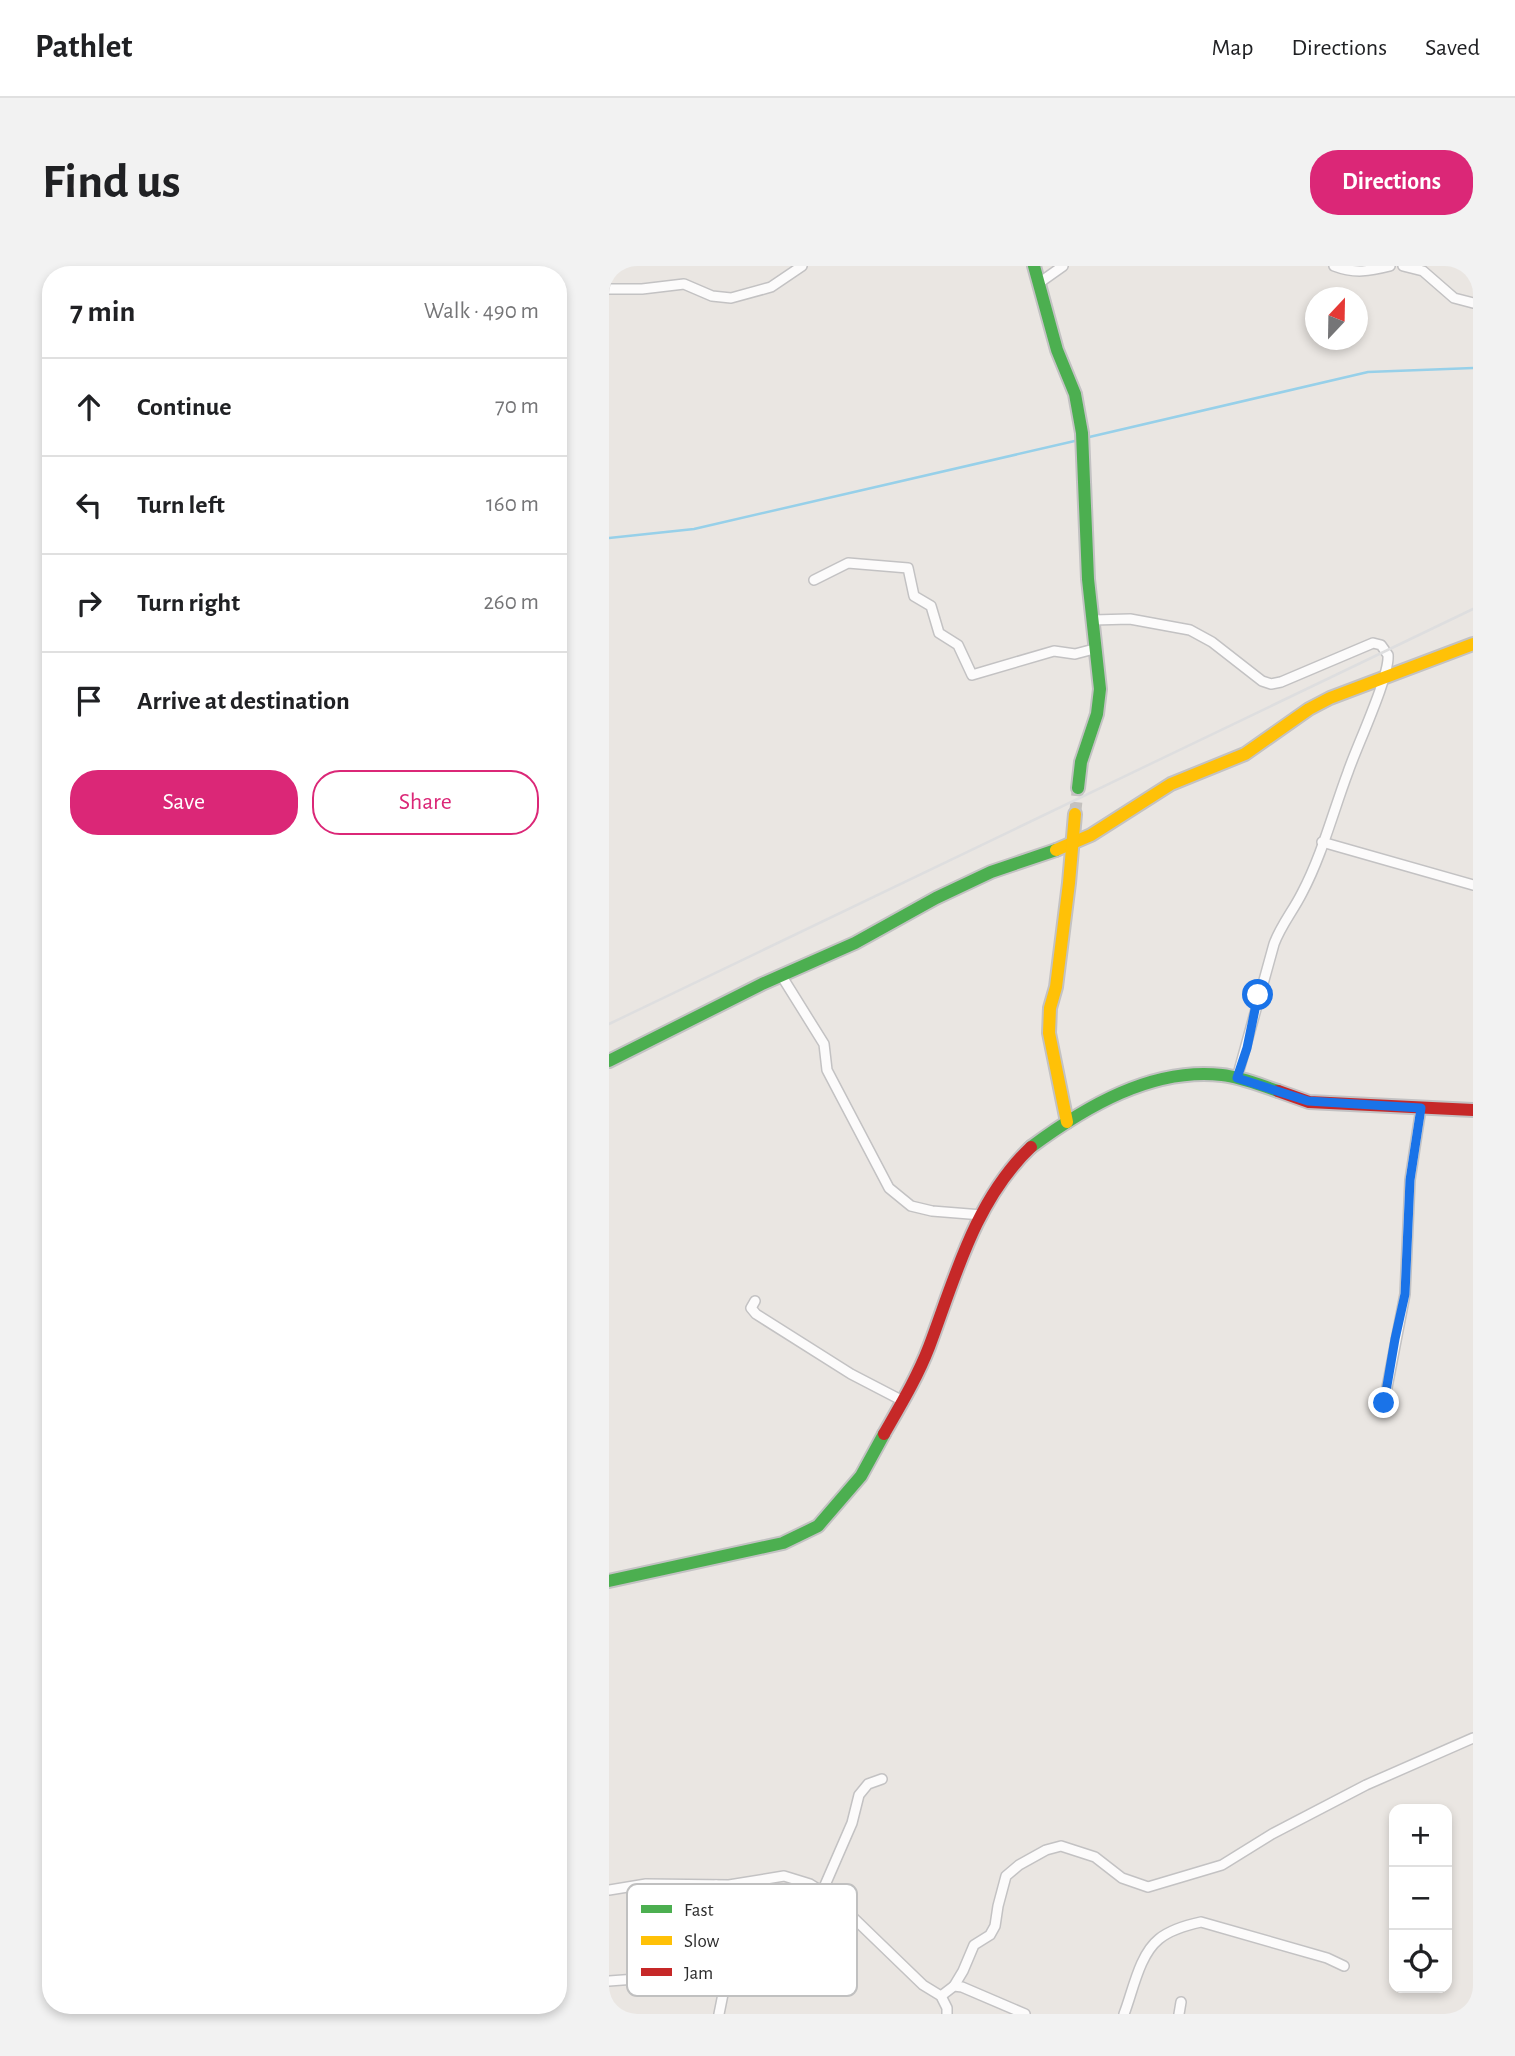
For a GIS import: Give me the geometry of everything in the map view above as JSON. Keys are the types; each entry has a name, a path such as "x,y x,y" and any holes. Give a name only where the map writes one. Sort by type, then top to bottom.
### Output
{"street":[{"path":"609,289 642,289 684,284 712,296 731,298 771,287 802,266"},
{"path":"1034,266 1053,336 1078,407 1083,452 1088,579 1100,689 1097,714 1081,762 1078,788"},
{"path":"1039,283 1063,266"},
{"path":"1334,266 1365,272 1390,266"},
{"path":"1403,266 1423,271 1454,298 1473,303"},
{"path":"814,580 848,563 908,568 914,596 931,606 939,633 958,645 972,675 1054,652 1075,654 1094,649"},
{"path":"1093,620 1131,619 1190,630 1212,642 1262,681 1271,684 1369,645 1379,643 1389,659 1336,809 1301,895 1280,928 1274,944 1237,1078"},
{"path":"609,1061 781,975 855,943 936,898 991,872 1091,835 1171,784 1245,754 1308,709 1473,643"},
{"path":"1067,1122 1049,1033 1075,814"},
{"path":"1322,842 1473,885"},
{"path":"781,975 824,1044 827,1070 889,1188 911,1206 932,1211 982,1215"},
{"path":"609,1581 783,1543 818,1526 861,1476 903,1401 928,1349 949,1287 992,1193 1030,1148 1103,1101 1164,1077 1195,1075 1237,1078 1308,1101 1473,1110"},
{"path":"1384,1403 1405,1294 1410,1180 1421,1108"},
{"path":"755,1301 751,1308 757,1314 851,1374 903,1401"},
{"path":"941,1996 954,1986 974,1945 990,1935 995,1926 997,1906 1006,1876 1019,1865 1046,1850 1061,1846 1094,1857 1122,1878 1148,1887 1222,1865 1272,1834 1366,1785 1473,1738"},
{"path":"825,1884 852,1823 859,1795 868,1784 882,1779"},
{"path":"735,1884 784,1876 810,1884"},
{"path":"609,1890 627,1887"},
{"path":"857,1921 923,1985 941,1996 947,2014"},
{"path":"1124,2014 1144,1962 1159,1939 1185,1926 1201,1922 1327,1958 1344,1966"},
{"path":"609,1981 627,1980"},
{"path":"954,1986 976,1991 1025,2014"},
{"path":"719,2014 723,1996"},
{"path":"1179,2014 1181,2002"}],"waterway":[{"path":"1085,438 1368,372 1473,368"},
{"path":"609,538 694,529 1079,440"}],"tunnel":[{"path":"1075,814 1078,788"}],"railway":[{"path":"609,1024 1473,609"}],"traffic: fast":[{"path":"1034,266 1057,350 1075,394 1082,433 1088,579 1100,689 1097,714 1081,762 1078,788"},
{"path":"609,1061 762,984 855,943 936,898 991,872 1056,850"},
{"path":"1031,1147 1097,1105 1121,1093 1170,1077 1222,1075 1278,1091"},
{"path":"609,1581 783,1543 818,1526 861,1476 884,1434"}],"traffic: slow":[{"path":"1056,850 1091,835 1171,784 1245,754 1309,709 1330,698 1473,644"},
{"path":"1067,1122 1049,1033 1050,1008 1056,987 1069,883 1075,814"}],"traffic: jam":[{"path":"1278,1091 1309,1102 1473,1110"},
{"path":"884,1434 924,1358 958,1267 981,1215 995,1191 1031,1147"}],"route":[{"path":"1258,995 1247,1048 1237,1078 1308,1101 1421,1108 1410,1180 1405,1294 1384,1403"}]}
